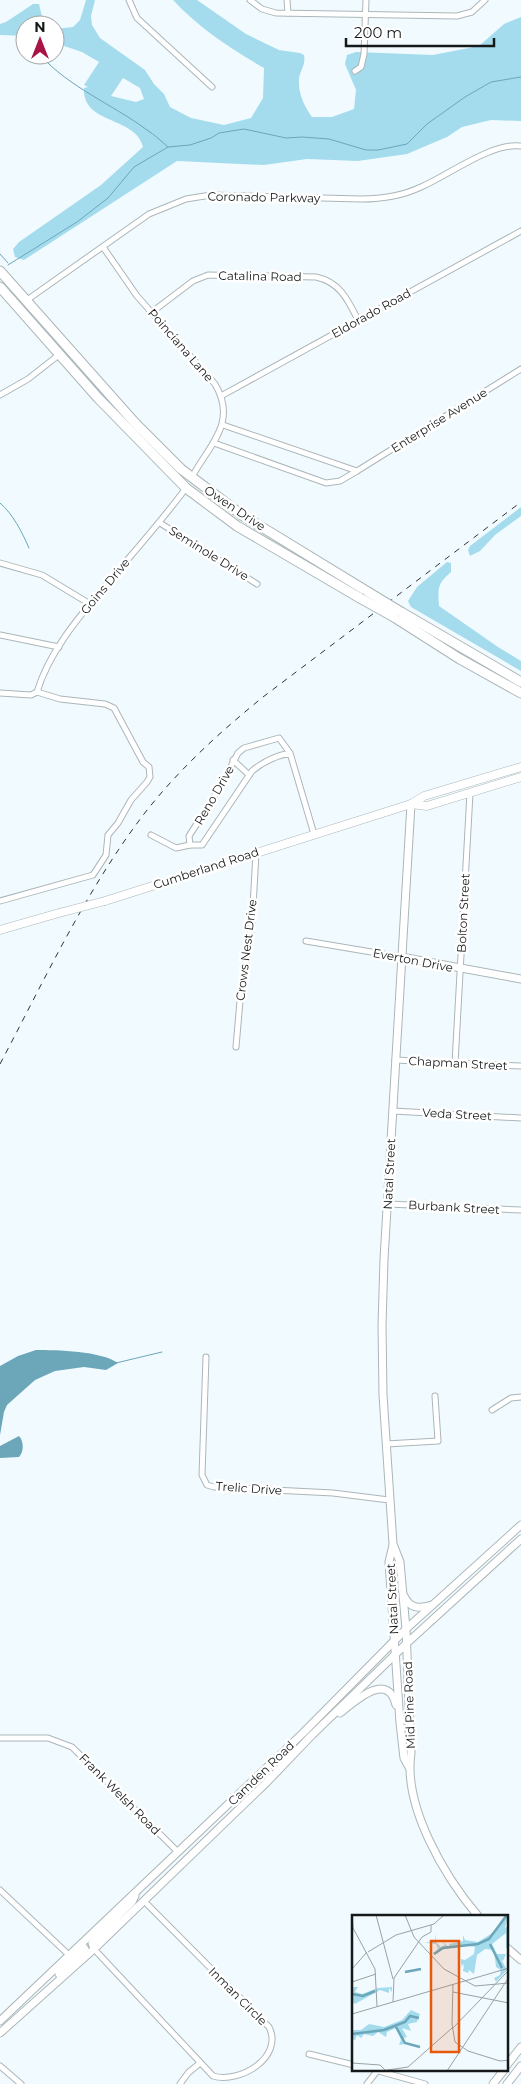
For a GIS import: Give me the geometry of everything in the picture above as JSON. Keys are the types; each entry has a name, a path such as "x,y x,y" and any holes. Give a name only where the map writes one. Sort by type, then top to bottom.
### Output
{"highway":[{"name":"Owen Drive","path":"0,271 141,430 159,449 192,477 241,514 368,592 460,659 521,692"},
{"name":"Owen Drive","path":"0,287 98,398 186,488 237,526 360,598 398,615 521,682"},
{"path":"145,446 152,446 182,475 187,478 192,477"},
{"path":"186,488 192,484 230,513 241,514"}],"main road":[{"name":"Cumberland Road","path":"0,930 105,900 256,853 411,804 424,796 521,767"},
{"name":"Cumberland Road","path":"411,804 427,806 521,777"},
{"name":"Natal Street","path":"407,1643 400,1562 393,1544 389,1500 382,1326 395,1060 411,804"},
{"name":"Everton Drive","path":"401,957 521,979"},
{"name":"Camden Road","path":"0,2021 302,1734 406,1629 521,1525"},
{"name":"Camden Road","path":"0,2033 94,1949 267,1782 312,1734 407,1643 521,1539"},
{"name":"Natal Street","path":"393,1544 389,1562 396,1654"},
{"path":"403,1592 411,1606 419,1608 435,1604"},
{"name":"Mid Pine Road","path":"407,1643 411,1753 409,1767"},
{"name":"Mid Pine Road","path":"396,1654 404,1758 409,1767 418,1809 431,1843 447,1874 477,1915"},
{"path":"312,1734 372,1690 386,1690 392,1694 400,1723"},
{"path":"94,1949 92,1943 132,1902 139,1888"},
{"path":"36,2001 50,1983 85,1949 82,1945"},
{"path":"508,1949 521,1960"},
{"path":"508,2065 521,2047"},
{"path":"507,2084 521,2066"},
{"path":"493,2084 502,2072"}],"street":[{"path":"129,0 136,18 212,87"},
{"path":"250,0 262,9 276,13 462,15 472,12 485,0"},
{"path":"288,0 288,13"},
{"path":"355,71 361,67 364,54 366,0"},
{"name":"Coronado Parkway","path":"27,300 149,214 186,199 210,195 384,198 421,188 496,149 510,145 521,146"},
{"name":"Eldorado Road","path":"221,396 521,231"},
{"name":"Poinciana Lane","path":"102,247 124,279 215,384 221,396 224,409 223,425 192,477"},
{"name":"Catalina Road","path":"152,312 193,281 208,275 316,277 330,281 340,289 358,320"},
{"path":"0,395 28,379 60,354"},
{"name":"Enterprise Avenue","path":"214,443 326,483 340,481 521,369"},
{"path":"223,425 357,471"},
{"name":"Goins Drive","path":"37,692 40,682 59,647 90,604 160,523 186,488"},
{"name":"Seminole Drive","path":"160,523 257,584"},
{"path":"0,563 42,575 90,604"},
{"path":"0,635 59,647"},
{"path":"0,693 31,695 37,692 60,699 106,704 114,708 143,762 149,767 150,776 148,782 131,800 118,823 108,835 106,855 93,875 0,901"},
{"name":"Reno Drive","path":"279,738 290,753 275,756 262,762 249,775 202,845 190,845 190,836 218,791 233,760 244,748 279,738"},
{"path":"290,753 314,834"},
{"path":"233,760 249,775"},
{"name":"Bolton Street","path":"455,1063 470,793"},
{"path":"151,835 176,848 190,845"},
{"name":"Crows Nest Drive","path":"236,1047 240,1001 252,924 256,853"},
{"name":"Everton Drive","path":"306,941 401,957"},
{"name":"Chapman Street","path":"395,1060 521,1066"},
{"name":"Veda Street","path":"393,1111 521,1118"},
{"name":"Burbank Street","path":"388,1204 521,1210"},
{"name":"Trelic Drive","path":"206,1357 202,1475 207,1485 214,1487 333,1493 389,1500"},
{"path":"386,1444 438,1442 435,1396"},
{"path":"492,1410 511,1398 521,1397"},
{"name":"Frank Welsh Road","path":"0,1738 48,1738 72,1747 178,1852"},
{"path":"0,1890 70,1956"},
{"name":"Inman Circle","path":"94,1949 213,2076 223,2081 233,2081 246,2076 259,2067 267,2057 272,2044 271,2031 144,1901"},
{"path":"309,2054 352,2065"},
{"path":"180,2084 188,2073 200,2063"},
{"path":"0,2066 21,2084"},
{"path":"367,2084 375,2072"},
{"path":"383,2072 425,2084"}],"shaded area":[{"path":"86,0 95,0 91,16 92,25 100,38 145,70 154,84 164,94 170,107 191,118 224,125 251,118 263,98 264,68 216,37 173,0 197,0 246,34 279,50 304,55 299,89 304,104 312,117 332,117 354,109 356,90 345,64 347,55 356,52 433,55 479,46 504,24 521,17 521,121 491,120 462,127 447,137 407,154 358,161 307,159 264,165 177,161 24,260 15,257 13,249 19,242 101,185 143,147 138,137 131,130 100,115 91,108 86,100 84,88 88,87 84,85 99,62 82,52 65,46 65,28 73,27 80,20","holes":["123,78 140,88 144,99 136,102 111,96"]},
{"path":"33,4 39,4 42,15 16,15"},
{"path":"15,16 15,36 0,35 0,24"},
{"path":"6,283 127,419 124,421 5,285"},
{"path":"521,507 521,516 495,535 480,551 470,556 468,550 470,546"},
{"path":"447,562 451,563 451,572 439,587 439,606 521,661 521,671 411,607 408,601 417,587"},
{"path":"36,1350 90,1354 118,1363 106,1370 84,1367 55,1371 35,1380 7,1405 0,1435 0,1366 18,1356"},
{"path":"19,1436 23,1446 19,1457 0,1458 0,1446"}],"waterway":[{"path":"50,65 64,77 153,134 168,147"},
{"path":"8,265 77,222 108,198 134,167 168,147 190,145 211,138 219,133 244,129 286,138 329,139 366,150 378,150 407,144 427,124 465,97 491,82 521,77"},
{"path":"0,254 8,263"},
{"path":"0,503 13,518 29,548"},
{"path":"116,1363 162,1352"}],"railway":[{"path":"0,1064 67,936 103,873 157,797 186,766 263,697 521,502"}]}
